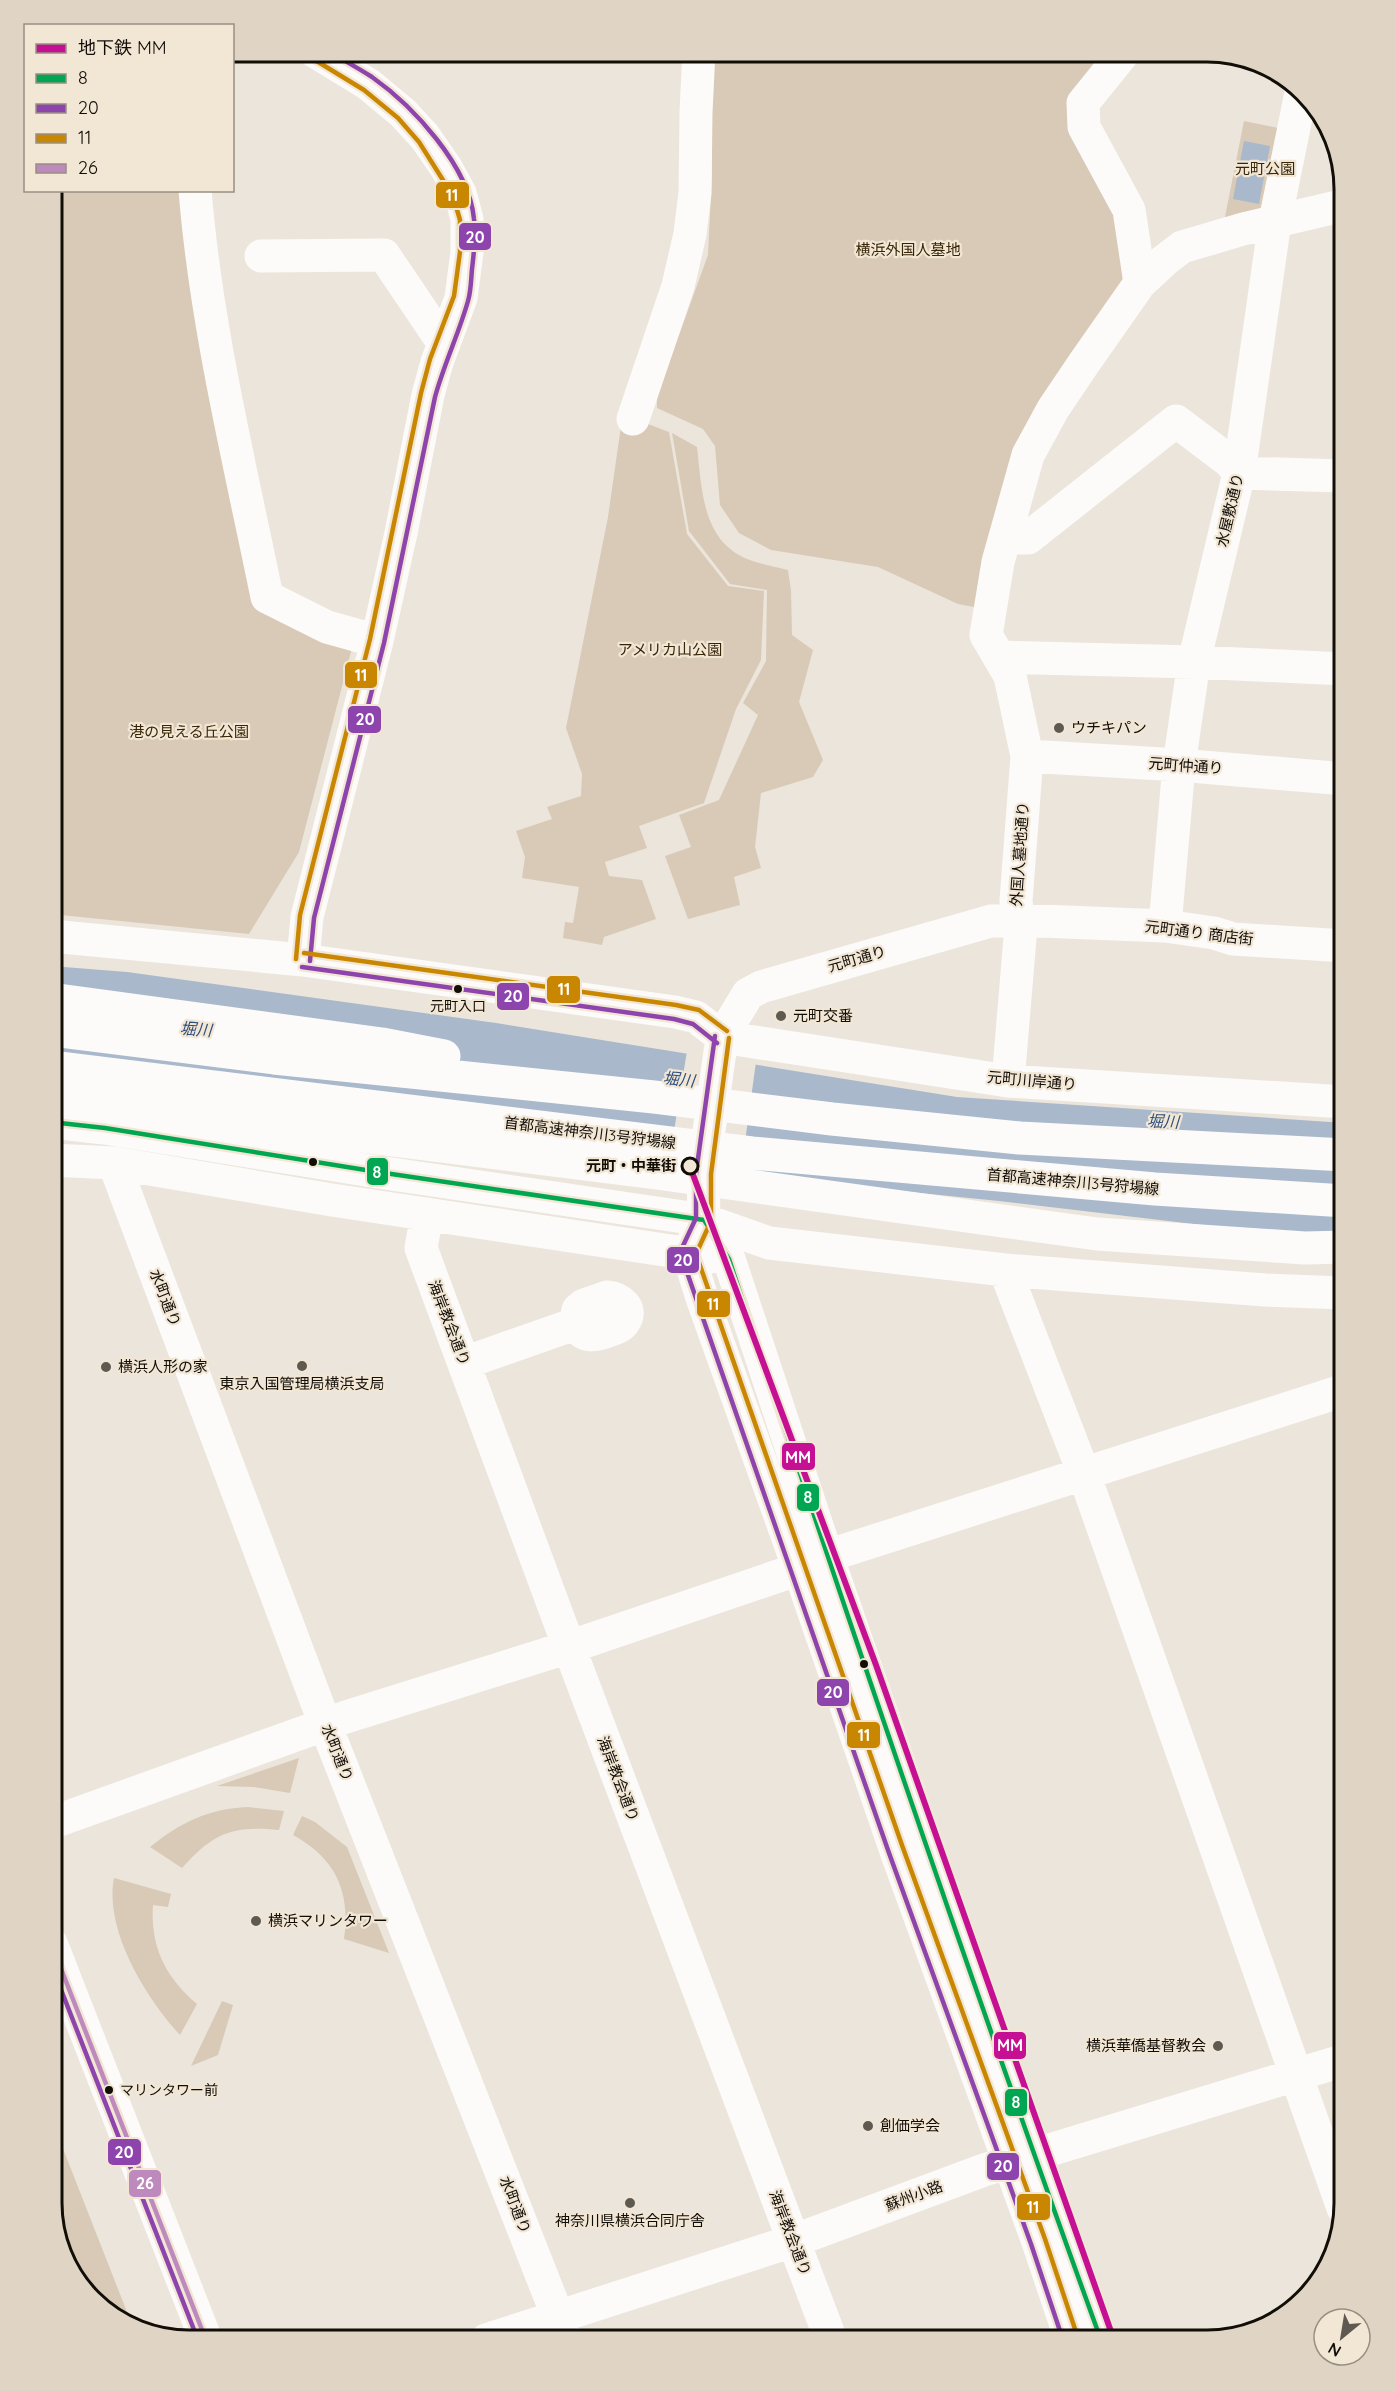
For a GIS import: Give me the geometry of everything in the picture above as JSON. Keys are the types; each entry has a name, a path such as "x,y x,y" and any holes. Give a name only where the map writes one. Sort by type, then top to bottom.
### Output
{"main road":[{"path":"303,960 307,917 377,641 428,395 461,298 467,252 468,219 460,193 447,169 403,113 368,84 332,62"},
{"path":"633,419 678,286 690,234 696,183 698,62"},
{"path":"1116,62 1083,103 1084,127 1129,210 1140,284"},
{"name":"水屋敷通り","path":"1165,926 1179,765 1194,662 1239,473 1275,221 1299,101"},
{"path":"195,192 202,260 218,351 267,597 327,627 377,641"},
{"path":"1334,208 1182,247 1140,284 1053,409 1028,455 998,562 992,646 1194,662 1334,668"},
{"path":"261,256 384,255 444,344"},
{"path":"1005,538 1028,538 1176,422 1229,461 1239,473 1334,476"},
{"name":"外国人墓地通り","path":"992,646 1010,676 1028,756 1016,901 1020,938 1008,1081"},
{"name":"元町仲通り","path":"1028,756 1334,777"},
{"name":"元町通り 商店街","path":"1017,920 1165,926 1214,933 1233,939 1334,945"},
{"name":"元町通り","path":"722,1037 748,994 761,987 991,921 1017,920"},
{"path":"62,937 303,960 675,1012 696,1017 722,1037 704,1174 704,1220 688,1253 702,1298 813,1563"},
{"path":"62,1000 382,1044 654,1097"},
{"path":"62,1031 274,1058 1020,1138 1334,1154"},
{"name":"元町川岸通り","path":"722,1037 1008,1081 1334,1101"},
{"name":"首都高速神奈川3号狩場線","path":"62,1068 752,1153 1155,1189 1334,1200"},
{"path":"62,1098 656,1173 1097,1234 1305,1248 1334,1247"},
{"path":"62,1123 704,1220 769,1243 1005,1270 1265,1290 1334,1293"},
{"path":"752,1153 906,1185 1088,1214 1334,1234"},
{"path":"62,1160 114,1162 427,1215 729,1259 769,1243"},
{"name":"水町通り","path":"114,1162 325,1724 563,2328"},
{"name":"海岸教会通り","path":"427,1215 421,1248 827,2330"},
{"path":"704,1220 729,1259 896,1851 1021,2158 1097,2330"},
{"path":"1005,1270 1084,1474 1334,2179"},
{"path":"464,1363 575,1324"},
{"path":"62,1820 325,1724 569,1647 813,1563 1334,1394"},
{"path":"62,1971 203,2329"},
{"name":"蘇州小路","path":"563,2328 1021,2158 1334,2063"},
{"path":"1021,2158 1068,2330"}],"green space":[{"name":"横浜外国人墓地","path":"712,62 1102,62 1072,102 1118,216 1127,269 1120,291 974,607 958,604 878,567 771,550 739,533 720,505 715,446 703,429 657,408 657,396 708,255 712,175"},
{"name":"元町公園","path":"1244,121 1283,129 1286,209 1224,222"},
{"name":"港の見える丘公園","path":"62,192 185,192 191,261 260,612 353,644 299,852 249,934 62,915"},
{"name":"アメリカ山公園","path":"622,419 643,422 669,432 687,534 728,586 764,591 761,660 736,709 704,803 639,826 647,848 605,862 609,876 642,880 656,919 604,937 602,945 563,938 565,922 573,923 579,887 522,878 525,857 516,831 552,819 547,807 581,796 582,774 566,728 608,517"},
{"path":"672,433 697,447 707,512 721,540 747,559 788,570 792,635 813,650 799,702 823,760 813,777 761,793 755,847 761,868 734,877 740,905 688,919 665,856 691,847 679,815 719,800 758,715 743,703 766,661 767,590 730,584 689,531"},
{"path":"299,1758 290,1793 254,1787 217,1786"},
{"path":"248,1807 284,1811 279,1830 249,1829 225,1834 214,1839 182,1868 150,1847 173,1830 196,1818 234,1808"},
{"path":"302,1816 315,1822 347,1847 389,1953 344,1939 345,1906 337,1878 320,1854 293,1835"},
{"path":"114,1878 171,1894 168,1907 153,1905 153,1920 154,1935 162,1960 177,1983 197,2004 180,2035 154,2002 130,1962 115,1919"},
{"path":"222,2001 233,2005 218,2055 191,2066"},
{"path":"62,2146 127,2313 105,2298 93,2286 83,2273 68,2243 63,2219"}],"water":[{"path":"1244,141 1270,146 1259,204 1233,199"},
{"name":"堀川","path":"62,967 127,972 496,1023 957,1097 1334,1122 1334,1241 999,1201 723,1173 62,1083"}],"pier":[{"path":"687,1051 756,1062 740,1178 668,1168"}],"metro line":[{"name":"MM","path":"689,1164 876,1665 1110,2330"}],"transit line":[{"name":"11","path":"296,959 300,915 370,639 421,393 430,359 454,296 460,252 460,220 453,196 419,142 398,118 364,90 318,62"},
{"name":"20","path":"310,961 314,918 384,643 435,397 469,297 475,238 470,199 450,158 405,104 372,77 347,62"},
{"name":"11","path":"304,953 676,1005 699,1010 727,1031"},
{"name":"20","path":"302,967 674,1019 693,1024 717,1043"},
{"name":"20","path":"715,1036 696,1173 696,1218 681,1250 681,1255 889,1853 1031,2244 1060,2330"},
{"name":"11","path":"729,1038 711,1174 711,1221 696,1254 903,1848 1045,2239 1075,2330"},
{"name":"8","path":"62,1123 704,1220"},
{"name":"8","path":"704,1220 729,1259 911,1801 1097,2330"},
{"name":"26","path":"62,1971 202,2329"},
{"name":"20","path":"62,1992 194,2329"}],"place":[{"name":"ウチキパン","path":"1059,728"},
{"name":"元町入口","path":"458,989"},
{"name":"元町交番","path":"781,1016"},
{"name":"元町・中華街","path":"690,1166"},
{"name":"東京入国管理局横浜支局","path":"302,1366"},
{"name":"横浜人形の家","path":"106,1367"},
{"name":"横浜マリンタワー","path":"256,1921"},
{"name":"横浜華僑基督教会","path":"1218,2046"},
{"name":"マリンタワー前","path":"109,2090"},
{"name":"創価学会","path":"868,2126"},
{"name":"神奈川県横浜合同庁舎","path":"630,2203"}]}
